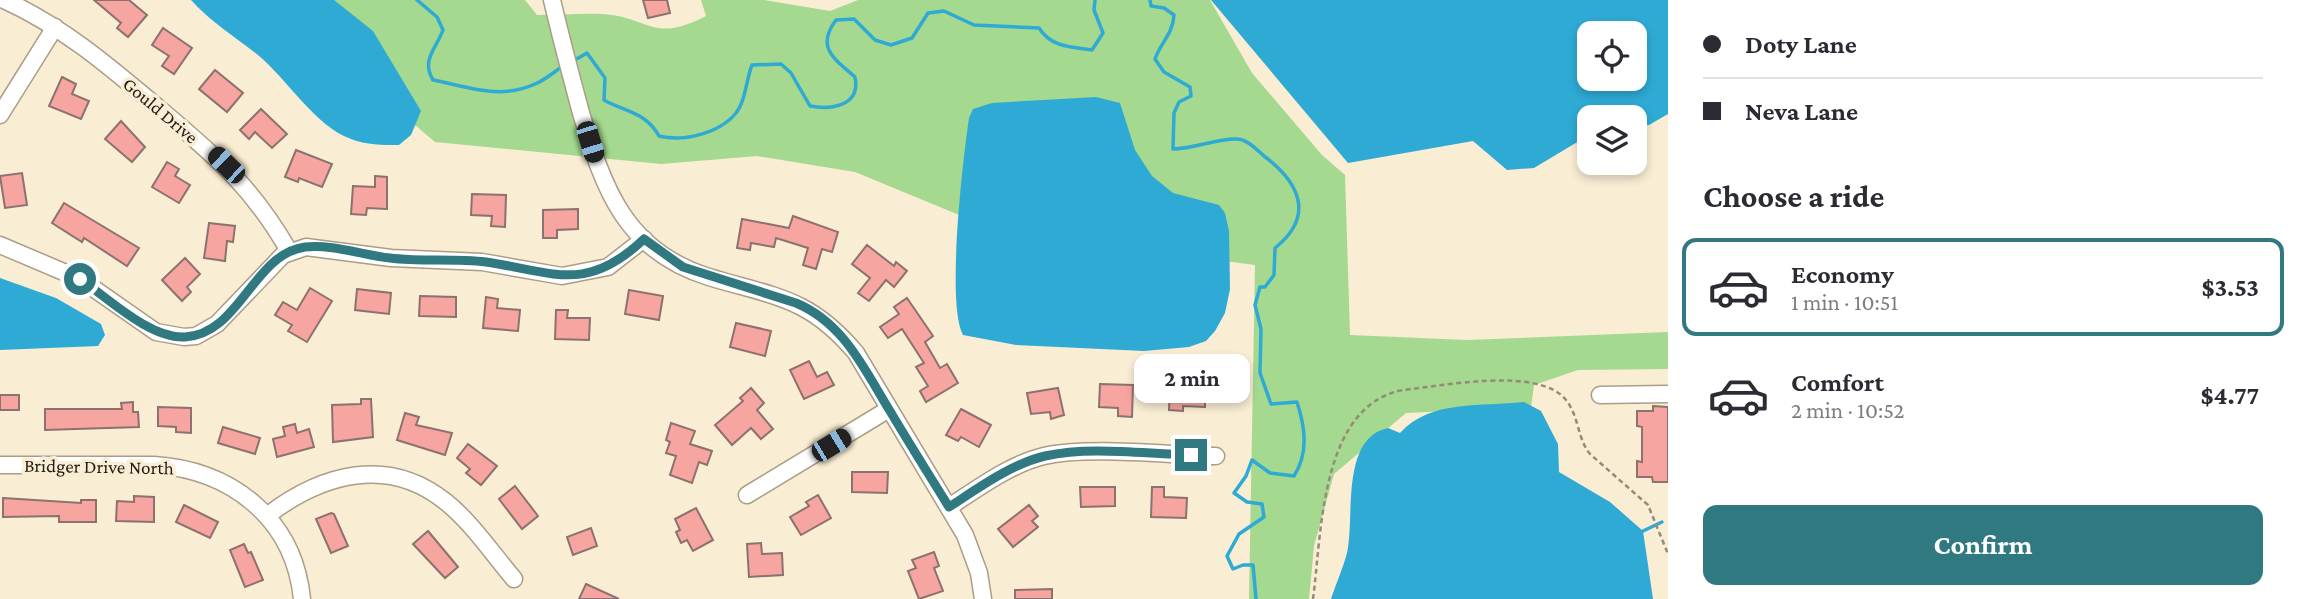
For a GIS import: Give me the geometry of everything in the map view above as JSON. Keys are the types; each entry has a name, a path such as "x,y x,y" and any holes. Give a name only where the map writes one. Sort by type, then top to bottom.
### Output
{"street":[{"name":"Gould Drive","path":"4,0 55,27 96,55 223,162 262,207 289,251"},
{"path":"552,0 578,100 604,184 633,229 683,267 810,309 835,328 856,353 949,507 975,558 983,599"},
{"path":"0,116 55,27"},
{"path":"0,245 80,279 156,332 184,337 196,336 218,324 289,251 320,247 391,258 482,262 562,276 608,267 644,239"},
{"path":"1600,395 1668,394"},
{"path":"747,495 889,410"},
{"path":"949,507 1016,468 1042,457 1068,452 1216,456"},
{"name":"Bridger Drive North","path":"0,465 178,466 209,475 234,487 268,514 286,542 298,572 302,599"},
{"path":"268,514 318,483 363,474 396,477 420,485 445,501 466,521 514,579"}],"path":[{"path":"1313,599 1336,451 1355,416 1388,393 1508,381 1549,387 1571,407 1582,445 1648,505 1668,554"}],"green space":[{"path":"268,0 525,0 537,15 602,14 652,27 674,28 706,16 701,0 764,0 830,11 858,0 1210,0 1252,73 1322,155 1345,175 1350,335 1467,340 1668,332 1668,369 1578,370 1534,385 1531,407 1406,413 1334,474 1314,546 1309,599 1249,599 1255,265 998,231 855,172 757,156 661,164 435,142"}],"water":[{"path":"191,0 334,0 373,31 421,111 411,135 399,145 387,145 363,142 338,133 314,113 258,55"},
{"path":"1211,0 1668,0 1668,114 1647,125 1647,105 1577,105 1577,142 1534,168 1507,170 1473,141 1348,163"},
{"path":"1096,97 1120,103 1135,150 1152,176 1173,193 1219,205 1225,213 1229,231 1230,289 1225,313 1215,331 1206,341 1189,347 1144,351 1016,345 963,335 958,318 956,293 957,230 969,118 973,109 992,103"},
{"path":"0,278 56,298 101,324 105,335 98,346 0,350"},
{"path":"1524,402 1541,411 1558,444 1559,472 1610,502 1643,531 1653,599 1331,599 1347,553 1352,481 1356,463 1362,447 1373,435 1388,428 1400,433 1412,422 1442,410"}],"building":[{"path":"94,0 129,0 147,15 128,37 117,28 121,23"},
{"path":"643,0 667,0 670,13 648,18"},
{"path":"163,28 192,48 174,74 162,66 169,56 152,45"},
{"path":"215,70 243,93 227,112 199,89"},
{"path":"62,77 76,84 72,94 89,101 81,119 49,106"},
{"path":"261,109 287,134 272,148 255,132 249,139 240,130"},
{"path":"121,121 145,147 132,162 105,139"},
{"path":"296,150 332,164 322,187 299,178 298,182 285,177"},
{"path":"167,162 179,169 175,176 190,185 179,203 152,187"},
{"path":"22,173 27,205 5,208 0,176"},
{"path":"375,176 387,177 387,209 367,208 366,215 351,214 353,186 375,187"},
{"path":"472,194 506,195 505,227 491,226 492,216 471,215"},
{"path":"64,203 139,248 127,266 84,238 82,242 52,223"},
{"path":"578,209 578,229 557,230 557,238 543,238 543,210"},
{"path":"793,216 838,232 832,252 822,249 816,269 803,265 808,248 776,238 774,247 751,243 750,250 737,248 742,219 789,228"},
{"path":"209,223 235,226 233,242 227,241 225,261 204,258"},
{"path":"867,245 894,266 896,262 907,271 894,287 886,280 869,301 858,293 870,278 852,264"},
{"path":"185,258 200,274 187,287 191,292 182,301 162,280"},
{"path":"310,288 332,301 307,342 288,331 292,325 275,315 283,302 297,310"},
{"path":"357,289 391,293 389,314 355,310"},
{"path":"629,290 663,296 659,320 625,314"},
{"path":"420,296 456,297 456,317 419,316"},
{"path":"486,297 498,299 497,308 520,310 518,331 483,328"},
{"path":"907,298 933,336 925,342 940,368 947,364 958,383 926,402 920,391 928,386 916,367 924,363 902,329 888,338 880,327 899,314 894,307"},
{"path":"556,310 568,310 567,318 590,318 589,340 555,339"},
{"path":"736,323 771,331 765,356 730,347"},
{"path":"809,361 817,377 827,372 834,385 804,399 790,370"},
{"path":"1100,384 1133,385 1132,417 1118,416 1118,408 1099,407"},
{"path":"1170,385 1205,386 1205,407 1183,406 1183,411 1169,410"},
{"path":"751,388 764,403 757,410 773,429 761,439 751,428 732,445 715,425 743,401 740,398"},
{"path":"1058,388 1064,415 1051,419 1050,412 1031,414 1027,393"},
{"path":"0,395 19,395 19,410 0,410"},
{"path":"361,399 371,399 373,437 333,442 332,405 361,404"},
{"path":"133,402 133,412 138,412 139,427 45,430 45,409 122,409 121,403"},
{"path":"1653,406 1668,407 1668,482 1653,482 1652,477 1637,477 1637,461 1642,462 1642,427 1637,426 1637,411 1653,411"},
{"path":"158,407 191,408 191,433 176,432 176,427 158,426"},
{"path":"961,409 991,425 979,447 961,437 958,441 946,435"},
{"path":"405,413 419,417 416,425 452,433 445,455 397,440"},
{"path":"671,423 695,431 690,444 712,451 707,465 699,462 692,483 670,475 676,456 666,453 670,442 666,440"},
{"path":"295,424 297,433 309,429 314,447 277,457 273,439 285,436 283,427"},
{"path":"223,427 260,438 255,454 218,443"},
{"path":"468,444 497,466 481,485 466,473 470,469 457,458"},
{"path":"852,472 888,472 887,493 852,492"},
{"path":"515,486 538,516 522,529 499,499"},
{"path":"1080,487 1115,487 1115,506 1081,507"},
{"path":"1152,487 1164,487 1164,497 1187,498 1186,518 1151,517"},
{"path":"818,495 831,518 801,535 790,517 809,506 806,502"},
{"path":"134,496 154,497 154,522 116,521 117,501 134,502"},
{"path":"3,498 81,503 81,500 96,500 96,522 59,522 59,516 3,517"},
{"path":"184,505 218,522 210,538 176,522"},
{"path":"1029,505 1038,516 1032,521 1038,527 1013,547 998,529"},
{"path":"696,508 713,540 693,551 687,540 681,543 676,532 680,530 675,519"},
{"path":"334,514 348,546 331,553 316,519"},
{"path":"591,528 597,546 573,555 567,537"},
{"path":"428,531 458,567 445,578 413,544"},
{"path":"761,543 762,554 782,553 783,575 749,577 747,544"},
{"path":"244,544 248,553 251,552 263,580 245,587 230,550"},
{"path":"934,552 939,566 934,568 943,591 919,599 908,571 916,568 912,560"},
{"path":"586,584 619,599 579,599"},
{"path":"1052,589 1052,599 1015,599 1015,590"}],"waterway":[{"path":"417,0 437,17 443,30 429,60 433,80 484,91 509,91 539,82 563,66"},
{"path":"573,61 587,53 605,78 604,100 641,117 659,136 689,137 720,126 736,113 742,102 752,65 781,64 791,73 810,106 835,106 849,100 856,87 855,77 835,58 828,46 827,38 836,20 854,19 875,40 891,45 912,38 928,13 944,11 974,25 1039,28 1055,43 1092,50 1103,33 1094,10 1095,0"},
{"path":"1150,0 1151,6 1164,8 1174,15 1171,28 1155,59 1164,72 1190,87 1191,96 1179,102 1174,113 1173,149 1230,139 1244,141 1287,177 1298,200 1299,212 1295,224 1275,248 1274,275 1265,287 1260,287 1255,305 1261,329 1260,373 1271,404 1297,402 1304,430 1304,449 1294,476 1270,473 1252,460 1246,476 1234,493 1247,502 1262,504 1264,517 1239,534 1227,556 1233,569 1253,565 1256,599"},
{"path":"1643,531 1662,522"}],"route":[{"path":"80,279 156,332 171,337 184,337 196,336 218,324 282,255 306,247 391,258 482,262 562,276 585,274 608,267 627,255 644,239 683,267 796,303 810,309 835,328 856,353 949,507 997,478 1042,457 1068,452 1191,455"}]}
